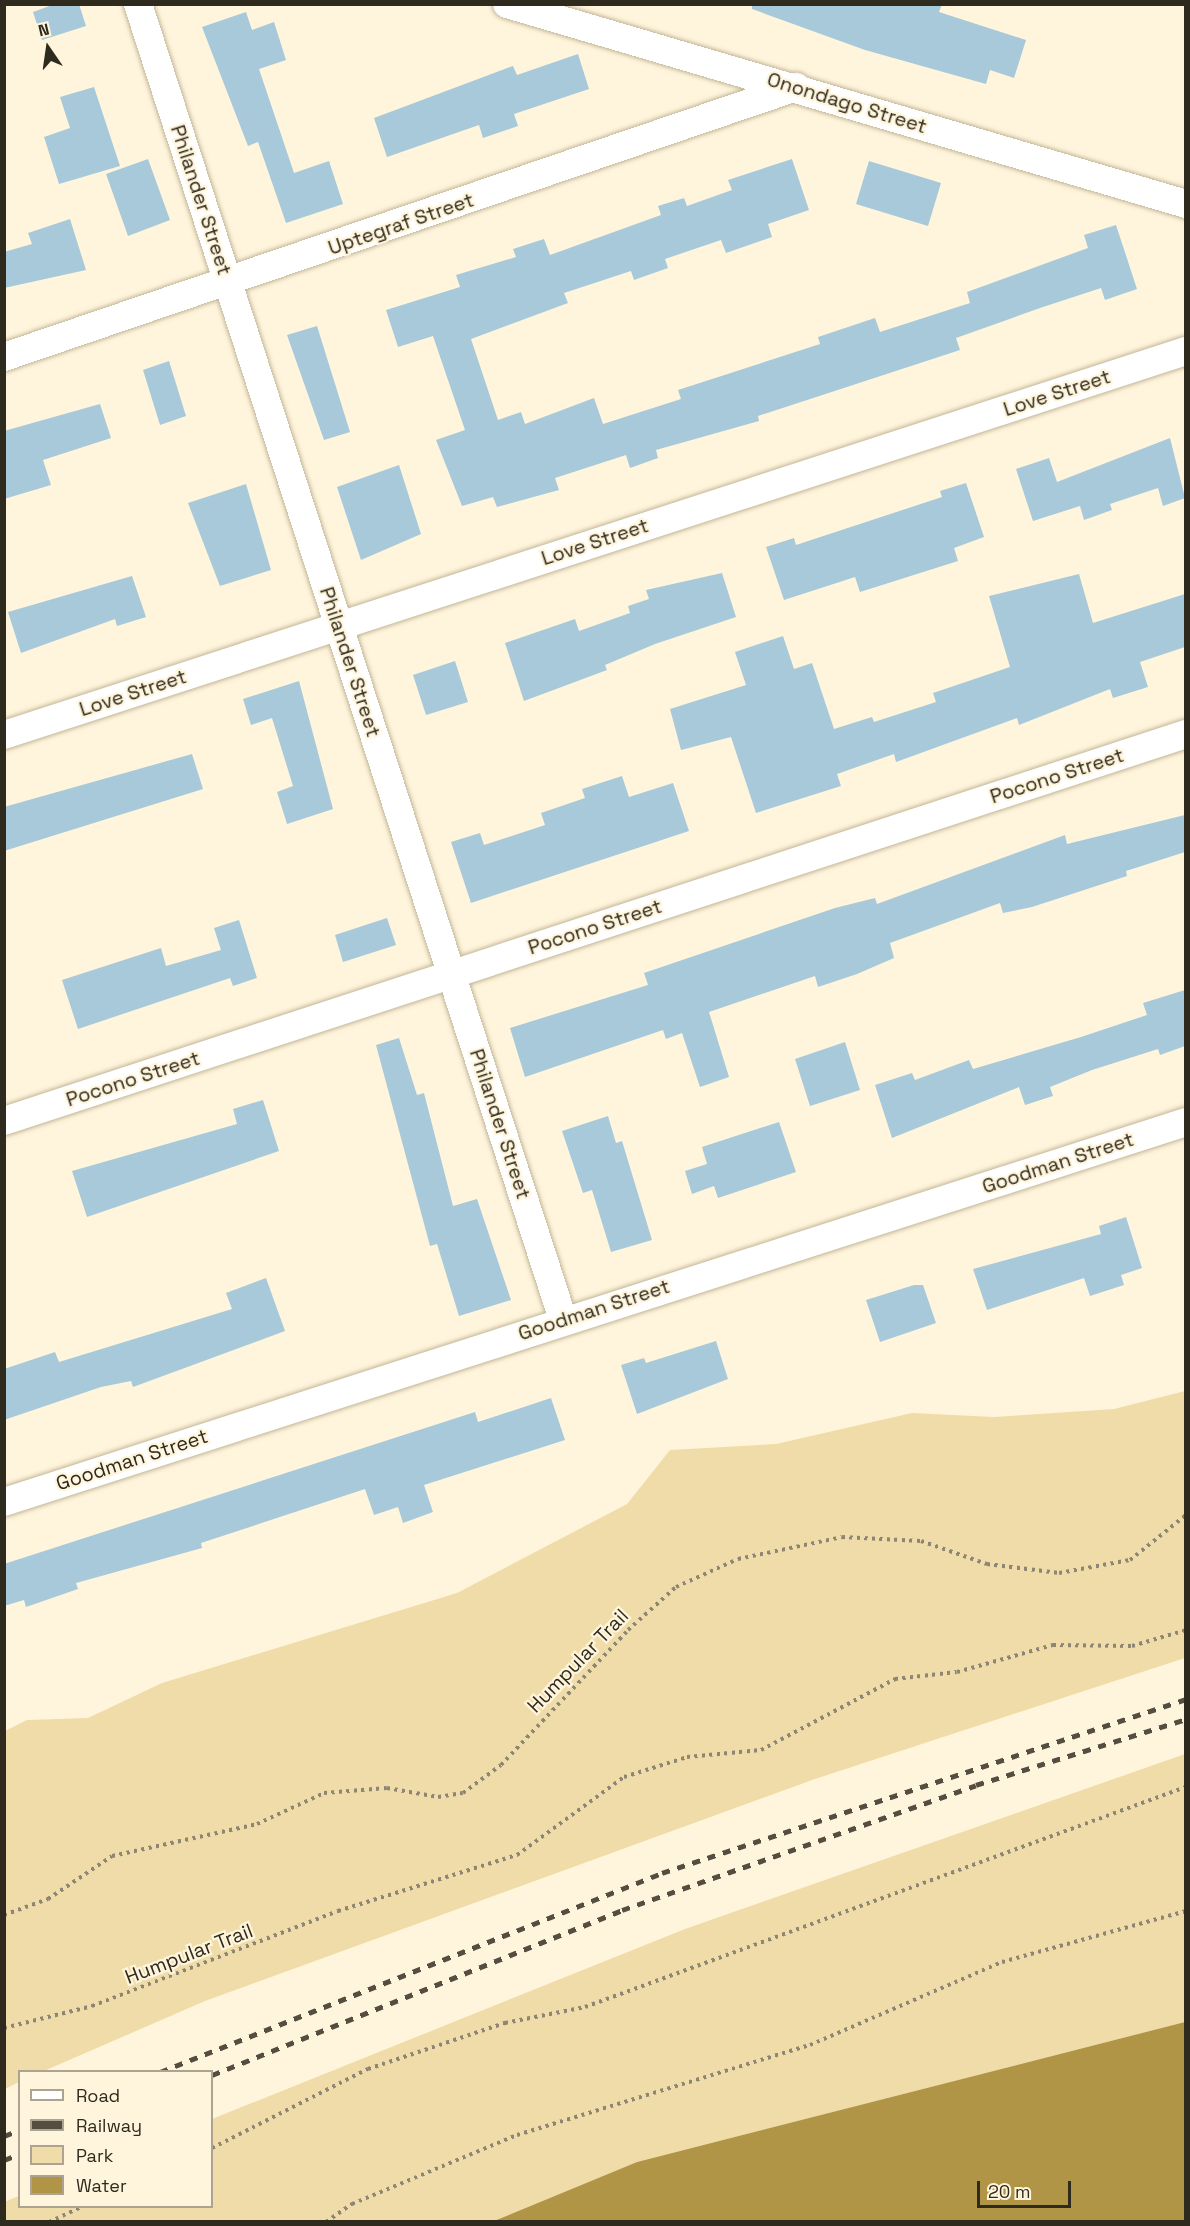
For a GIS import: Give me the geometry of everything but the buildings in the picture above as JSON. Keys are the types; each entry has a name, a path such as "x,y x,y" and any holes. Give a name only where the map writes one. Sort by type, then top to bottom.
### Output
{"street":[{"name":"Philander Street","path":"138,4 562,1320"},
{"name":"Onondago Street","path":"507,4 796,87 1185,204"},
{"name":"Uptegraf Street","path":"4,357 228,284 796,87"},
{"name":"Love Street","path":"4,735 1185,351"},
{"name":"Pocono Street","path":"4,1121 1185,734"},
{"name":"Goodman Street","path":"4,1502 562,1320 1185,1122"}],"path":[{"name":"Humpular Trail","path":"4,1915 48,1899 112,1856 257,1824 324,1793 387,1788 438,1797 463,1792 501,1765 628,1630 676,1587 738,1559 842,1538 864,1538 921,1541 987,1564 1059,1573 1130,1560 1185,1515"},
{"name":"Humpular Trail","path":"4,2028 92,2006 338,1911 517,1854 624,1777 687,1757 761,1750 895,1679 957,1672 1053,1645 1132,1647 1185,1630"},
{"path":"213,2147 368,2069 506,2023 585,2007 1185,1787"},
{"path":"326,2222 352,2204 517,2135 810,2045 1002,1962 1185,1911"},
{"path":"49,2222 80,2208"}],"green space":[{"path":"1185,1391 1185,1658 815,1779 205,2001 46,2070 18,2070 18,2082 5,2089 5,1731 27,1720 88,1718 162,1683 457,1593 627,1504 670,1450 776,1444 912,1413 994,1417 1114,1409"},
{"path":"1185,1754 1185,2022 637,2162 494,2221 5,2222 4,2202 18,2196 18,2208 213,2208 213,2119 685,1929"}],"water":[{"path":"1185,2022 1185,2221 494,2221 637,2162"}],"railway":[{"path":"165,2070 662,1873 1186,1699"},
{"path":"213,2075 622,1910 976,1785 1186,1719"},
{"path":"4,2136 18,2131"},
{"path":"4,2160 18,2155"}]}
